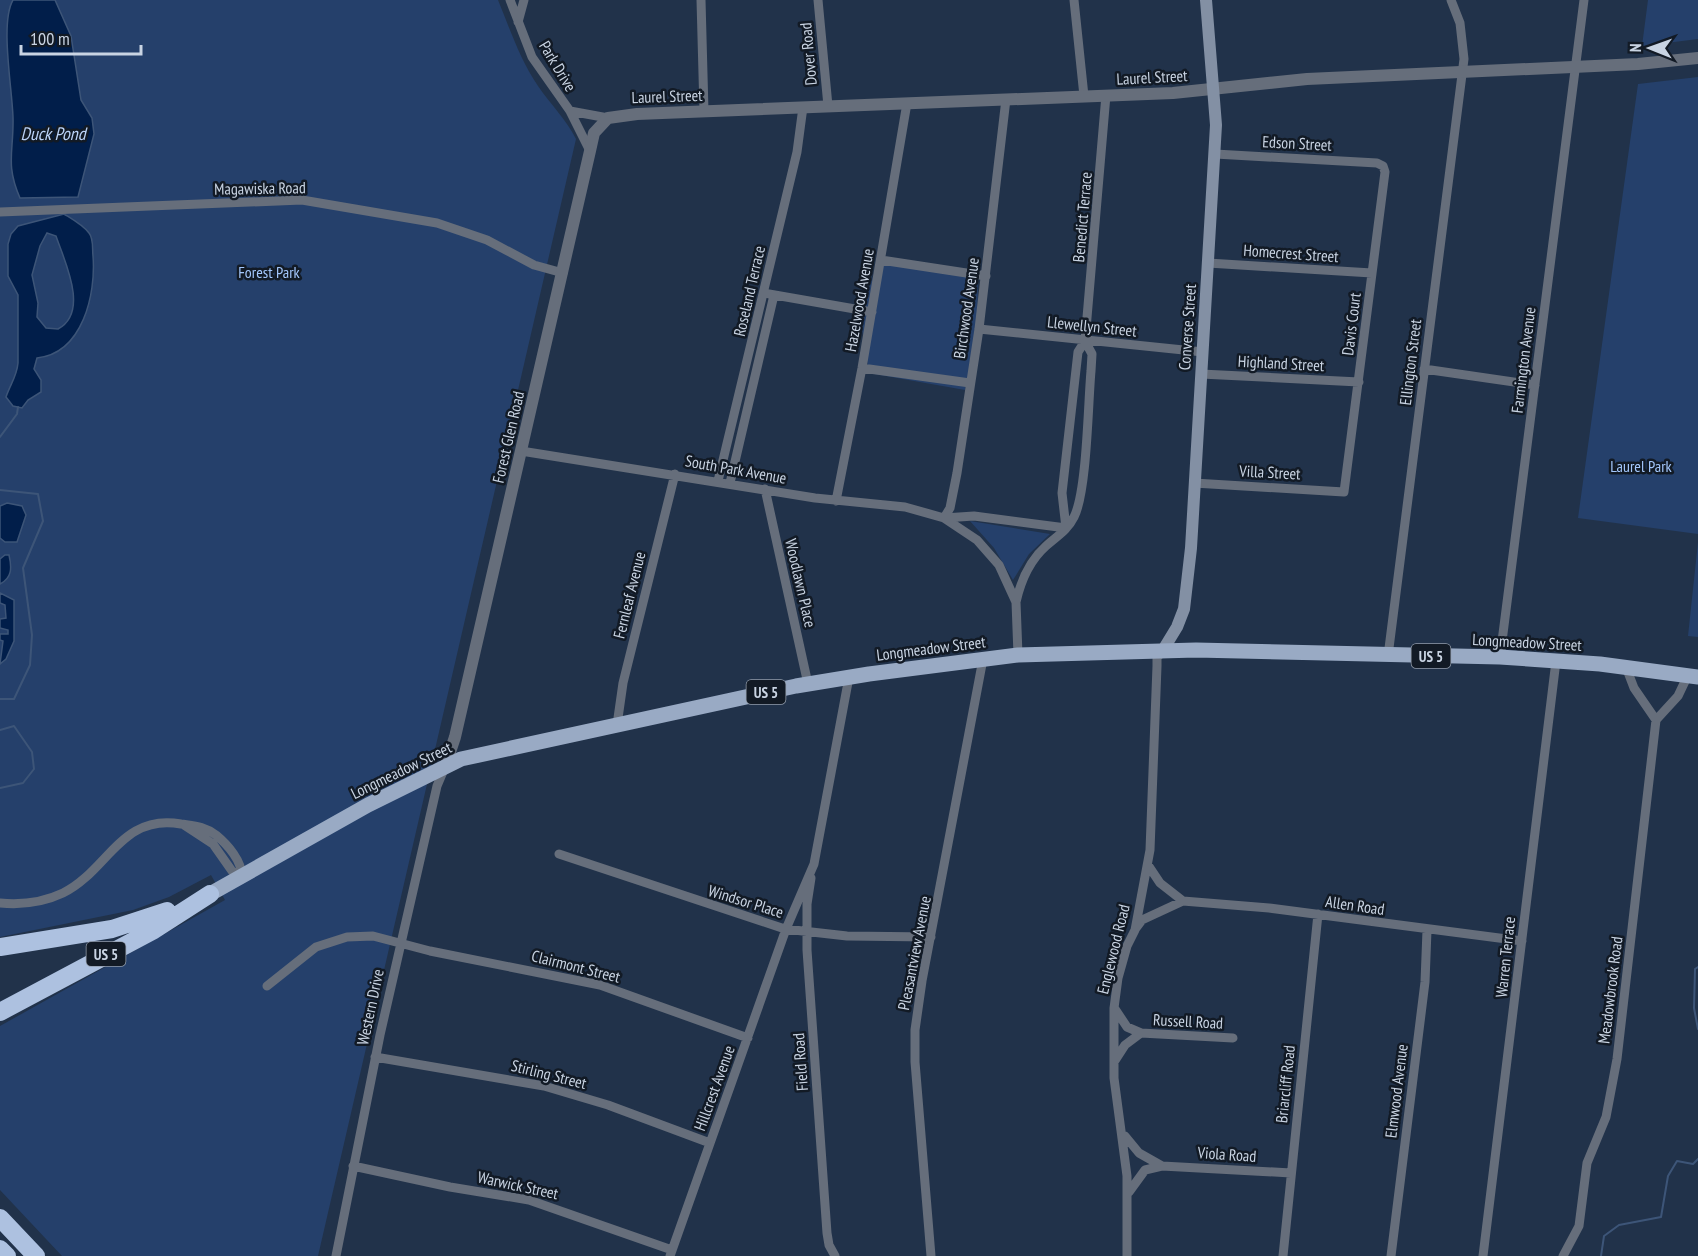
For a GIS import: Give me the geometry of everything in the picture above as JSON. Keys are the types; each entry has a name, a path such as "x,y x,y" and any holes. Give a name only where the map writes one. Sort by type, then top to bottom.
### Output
{"highway":[{"name":"US 5","path":"0,947 123,927 210,894"},
{"name":"US 5","path":"0,1012 169,921 210,894"},
{"path":"0,1218 36,1256"},
{"path":"0,1249 7,1256"}],"main road":[{"name":"Converse Street","path":"1162,650 1177,627 1186,603 1203,352 1215,154 1215,89 1206,0"},
{"name":"Longmeadow Street","path":"210,894 368,805 461,759 849,677 983,659 1162,650 1500,657 1626,667 1693,676"}],"street":[{"name":"Park Drive","path":"510,0 532,57 570,111 590,151"},
{"path":"518,22 524,0"},
{"path":"701,0 704,111"},
{"name":"Dover Road","path":"818,0 828,106"},
{"path":"1074,0 1084,96"},
{"name":"Ellington Street","path":"1388,656 1462,72 1462,31 1451,0"},
{"name":"Farmington Avenue","path":"1500,657 1584,0"},
{"name":"Laurel Street","path":"608,118 620,115 704,111 1106,95 1215,89 1307,79 1575,67 1698,58"},
{"name":"Benedict Terrace","path":"1066,528 1062,493 1071,433 1074,375 1078,352 1085,341 1106,95"},
{"name":"Birchwood Avenue","path":"944,518 950,508 979,329 1006,99"},
{"name":"Hazelwood Avenue","path":"836,501 872,312 907,103"},
{"name":"Roseland Terrace","path":"718,481 797,152 803,107"},
{"name":"Park Drive","path":"570,111 608,118"},
{"name":"Forest Glen Road","path":"445,767 452,752 594,133 608,118"},
{"name":"Edson Street","path":"1215,154 1377,163"},
{"name":"Davis Court","path":"1344,492 1385,172 1383,166 1377,163"},
{"name":"Magawiska Road","path":"0,212 302,200 437,224 487,240 546,269 563,273"},
{"path":"881,260 986,276"},
{"name":"Homecrest Street","path":"1208,263 1372,273"},
{"path":"764,293 872,312"},
{"path":"730,483 774,295"},
{"name":"Llewellyn Street","path":"979,329 1203,352"},
{"name":"Benedict Terrace","path":"1016,602 1022,581 1032,561 1066,528 1076,511 1083,463 1092,354 1085,341"},
{"path":"862,368 970,383"},
{"path":"1424,369 1534,385"},
{"name":"Highland Street","path":"1201,374 1359,382"},
{"name":"South Park Avenue","path":"521,451 836,501 905,507 944,518 986,547 999,565 1016,602 1018,656"},
{"name":"Fernleaf Avenue","path":"617,725 623,683 675,474"},
{"name":"Villa Street","path":"1194,483 1344,492"},
{"name":"Woodlawn Place","path":"765,489 808,684"},
{"name":"South Park Avenue","path":"944,518 974,516 1066,528"},
{"name":"Englewood Road","path":"1127,1256 1128,1194 1113,1064 1114,1008 1123,957 1135,930 1148,865 1157,658 1162,650"},
{"name":"Pleasantview Avenue","path":"931,1256 915,1043 921,990 983,659"},
{"name":"Warren Terrace","path":"1483,1256 1556,661"},
{"path":"1626,667 1634,687 1656,720 1693,676"},
{"name":"Field Road","path":"836,1256 829,1245 827,1233 807,904 849,677"},
{"name":"Meadowbrook Road","path":"1563,1256 1579,1226 1587,1163 1606,1117 1617,1059 1656,720"},
{"name":"Western Drive","path":"336,1256 395,943 437,786 445,767"},
{"path":"0,903 31,902 58,895 83,879 119,841 133,832 160,823 196,825 217,836 238,860 242,877"},
{"name":"Windsor Place","path":"559,854 786,929 847,936 931,937"},
{"name":"Field Road","path":"786,929 814,864"},
{"path":"1135,930 1142,921 1183,901 1160,883 1148,865"},
{"name":"Allen Road","path":"1183,901 1318,915 1522,941"},
{"name":"Briarcliff Road","path":"1283,1256 1318,915"},
{"name":"Hillcrest Avenue","path":"671,1253 786,929"},
{"name":"Elmwood Avenue","path":"1391,1256 1425,982 1427,930"},
{"name":"Clairmont Street","path":"267,986 301,956 331,941 360,936 600,985 748,1038"},
{"name":"Russell Road","path":"1114,1008 1124,1024 1141,1033 1233,1038"},
{"name":"Russell Road","path":"1113,1064 1125,1045 1141,1033"},
{"name":"Stirling Street","path":"375,1057 544,1086 608,1105 710,1143"},
{"name":"Viola Road","path":"1121,1128 1139,1154 1162,1166 1291,1173"},
{"name":"Warwick Street","path":"353,1166 450,1187 529,1200 671,1253"},
{"path":"1128,1194 1141,1172 1162,1166"}],"green space":[{"name":"Forest Park","path":"0,0 498,0 526,66 576,139 318,1256 62,1256 0,1190 0,1026 225,900 211,875 169,897 133,910 0,937"},
{"path":"1648,0 1698,0 1698,39 1642,46"},
{"name":"Laurel Park","path":"1698,77 1698,534 1578,518 1638,84"},
{"path":"878,262 978,276 977,347 965,390 869,373 860,315"},
{"path":"970,521 1050,534 1029,554 1013,580 994,548"},
{"path":"1698,542 1698,637 1688,636"}],"water":[{"name":"Duck Pond","path":"13,0 55,0 71,36 81,100 92,118 94,134 78,197 20,198 15,186 11,166 13,117 7,39 9,10"},
{"path":"64,214 91,235 93,271 89,304 76,334 53,354 37,358 34,369 41,380 41,392 28,400 22,408 13,406 6,397 18,363 18,295 8,276 8,244 11,234 18,226","holes":["47,233 56,236 69,271 74,298 72,311 67,321 58,329 46,328 37,317 38,303 32,275 40,246"]},
{"path":"7,503 22,506 26,515 17,542 5,542 0,538 0,506"},
{"path":"9,555 10,572 7,579 0,584 0,559"},
{"path":"0,593 14,600 14,641 6,659 0,664 3,641 0,640 0,634 8,634 8,630 0,628 0,619 6,618 5,605 0,603"}],"waterway":[{"path":"0,437 17,414 18,407"},
{"path":"0,490 38,494 43,521 23,568 32,635 30,665 14,699 0,699"},
{"path":"0,730 14,726 32,752 34,769 23,783 0,788"},
{"path":"1698,967 1695,969 1694,1008 1698,1029"},
{"path":"1601,1256 1604,1236 1619,1225 1661,1217 1668,1176 1677,1161 1693,1164 1698,1159"}]}
